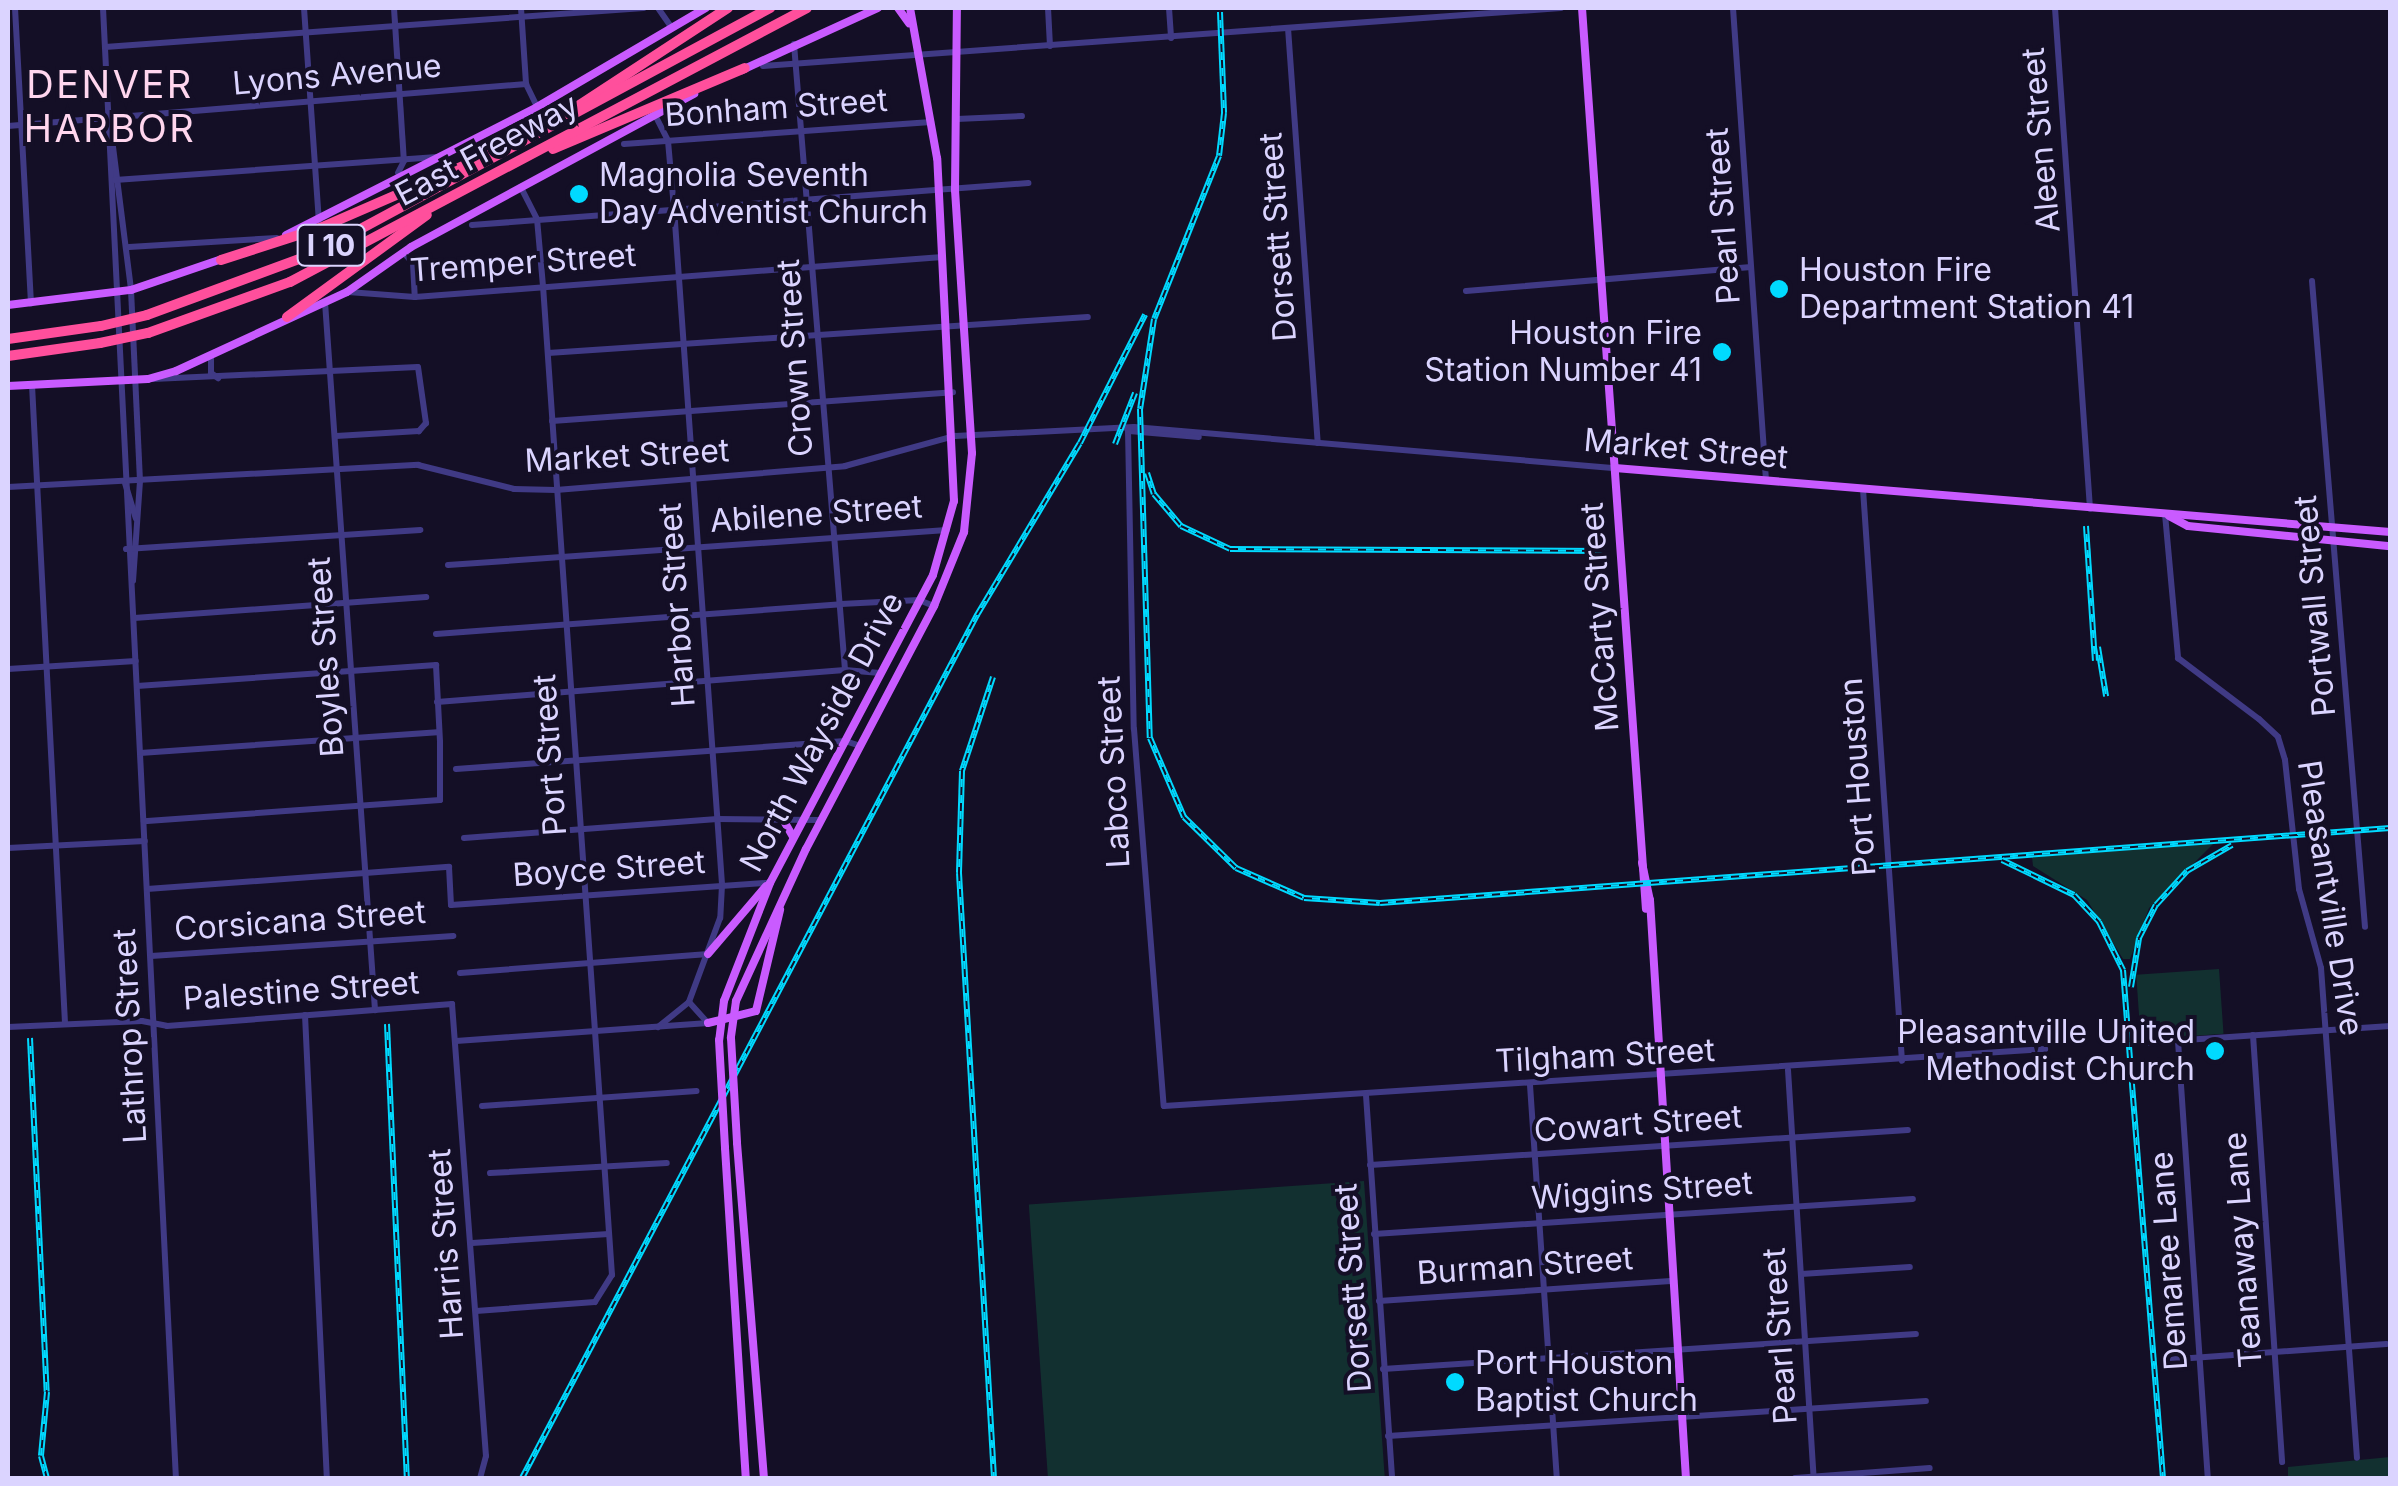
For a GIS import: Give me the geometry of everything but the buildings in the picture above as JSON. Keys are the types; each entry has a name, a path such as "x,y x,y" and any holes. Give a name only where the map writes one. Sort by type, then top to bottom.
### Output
{"highway":[{"path":"567,116 585,96 728,8"},
{"name":"East Freeway","path":"8,339 101,326 147,315 300,260 770,8"},
{"name":"East Freeway","path":"8,356 148,333 278,288 808,8"},
{"path":"537,152 745,68"},
{"path":"221,260 320,228 472,157 503,151"},
{"path":"287,318 434,208"}],"main road":[{"path":"8,305 131,290 280,238 537,107 706,8"},
{"path":"8,386 148,379 213,353 347,292 403,252 745,68 878,8"},
{"path":"898,8 913,38"},
{"name":"North Wayside Drive","path":"746,1478 720,1068 724,1000 770,884 919,600 948,530 955,436 949,326 931,122 910,8"},
{"name":"McCarty Street","path":"1582,8 1686,1478"},
{"name":"North Wayside Drive","path":"764,1478 731,1062 736,1001 821,820 934,606 964,532 972,434 954,190 958,9"},
{"name":"Market Street","path":"1615,468 2390,532"},
{"name":"Market Street","path":"2165,514 2188,526 2390,546"},
{"path":"781,816 793,841"},
{"path":"708,954 770,884"},
{"path":"708,1024 756,1011 782,898"}],"street":[{"path":"15,8 31,304"},
{"name":"Lathrop Street","path":"103,8 126,548 134,618 176,1478"},
{"path":"304,8 319,220"},
{"path":"394,8 404,161 399,176"},
{"path":"105,46 522,12 644,8"},
{"path":"658,8 672,28"},
{"path":"1048,8 1050,46"},
{"path":"1169,8 1171,38"},
{"path":"763,66 1561,8"},
{"name":"Pearl Street","path":"1733,8 1766,480"},
{"name":"Aleen Street","path":"2055,8 2090,508"},
{"path":"522,12 526,84 537,107"},
{"name":"Dorsett Street","path":"1288,28 1318,443"},
{"name":"Crown Street","path":"794,43 845,670"},
{"name":"Lyons Avenue","path":"8,126 526,84"},
{"name":"Harbor Street","path":"655,115 668,141 674,208 722,885 708,954 689,1002"},
{"path":"957,120 1022,116"},
{"name":"Bonham Street","path":"624,144 931,122"},
{"path":"112,180 442,157"},
{"path":"387,162 399,176"},
{"name":"Lathrop Street","path":"112,180 129,247 140,481 132,592"},
{"path":"472,226 1028,183"},
{"name":"Port Street","path":"476,1311 594,1302 612,1275 543,286 537,219 521,187"},
{"path":"129,247 280,238"},
{"path":"403,252 414,262 415,296"},
{"name":"Tremper Street","path":"347,292 373,298 415,296 942,257"},
{"path":"1466,290 1751,268"},
{"name":"Portwall Street","path":"2312,281 2364,927"},
{"name":"Boyles Street","path":"325,302 375,1010"},
{"path":"548,353 1088,317"},
{"path":"213,353 209,366 219,379"},
{"path":"148,379 219,379 418,366 424,428 336,436"},
{"path":"32,384 65,1023"},
{"path":"552,422 953,392"},
{"name":"Market Street","path":"8,486 418,465 514,489 556,490 828,468 972,434 1128,430 1615,468"},
{"name":"Labco Street","path":"1128,430 1134,729 1160,1095 1169,1106"},
{"path":"124,482 138,528"},
{"name":"Port Houston","path":"1863,488 1902,1061"},
{"name":"Pleasantville Drive","path":"2165,514 2178,658 2278,738 2285,760 2290,835 2321,968 2357,1458"},
{"path":"126,548 420,530"},
{"name":"Abilene Street","path":"448,565 948,530"},
{"path":"134,618 426,597"},
{"path":"436,634 841,604 919,600 934,606"},
{"path":"8,669 136,662"},
{"path":"137,686 436,665 440,800 144,821"},
{"path":"437,702 845,670 880,673"},
{"path":"140,753 437,732"},
{"path":"456,769 845,741 860,746"},
{"path":"464,838 717,819 806,815 821,820"},
{"path":"8,848 145,841"},
{"name":"Boyce Street","path":"366,874 449,867 451,905 770,884"},
{"path":"147,888 366,874"},
{"name":"Corsicana Street","path":"151,956 453,936"},
{"path":"460,973 708,954"},
{"path":"658,1027 689,1002 708,1024"},
{"name":"Palestine Street","path":"8,1026 154,1024 452,1004"},
{"name":"Harris Street","path":"452,1004 486,1456 480,1478"},
{"path":"305,1016 327,1478"},
{"path":"456,1041 708,1024"},
{"path":"2141,1043 2390,1026"},
{"name":"Teanaway Lane","path":"2253,1035 2282,1462"},
{"name":"Demaree Lane","path":"2178,1041 2208,1478"},
{"name":"Tilgham Street","path":"1169,1106 1788,1070 2045,1049"},
{"name":"Pearl Street","path":"1788,1070 1814,1478"},
{"path":"1530,1084 1557,1478"},
{"path":"482,1106 696,1091"},
{"name":"Dorsett Street","path":"1366,1094 1392,1478"},
{"name":"Cowart Street","path":"1370,1165 1908,1130"},
{"path":"490,1173 667,1163"},
{"name":"Wiggins Street","path":"1374,1234 1913,1199"},
{"path":"472,1244 609,1234"},
{"path":"1801,1274 1910,1268"},
{"name":"Burman Street","path":"1379,1301 1674,1281"},
{"path":"1383,1369 1916,1334"},
{"path":"2164,1360 2386,1344"},
{"path":"1388,1436 1926,1401"},
{"path":"1795,1478 1930,1468"}],"green space":[{"path":"2213,844 2149,908 2130,959 2123,959 2087,900 2033,866 2032,857"},
{"path":"2219,969 2224,1034 2141,1040 2136,975"},
{"path":"1364,1181 1385,1478 1048,1478 1029,1204"},
{"path":"2390,1457 2390,1478 2288,1478 2288,1467"}],"railway":[{"path":"1220,12 1224,113 1219,156 1154,319 1140,409 1150,738 1184,817 1236,868 1304,898 1380,903 2390,828"},
{"path":"522,1478 977,615 1080,443 1145,315"},
{"path":"1115,444 1135,393"},
{"path":"1147,473 1154,494 1181,526 1230,549 1605,551"},
{"path":"2086,526 2095,661"},
{"path":"2098,647 2106,696"},
{"path":"993,677 962,771 959,873 994,1478"},
{"path":"2131,987 2139,938 2156,905 2187,871 2232,845"},
{"path":"2002,860 2074,895 2099,922 2123,970 2163,1478"},
{"path":"387,1024 407,1478"},
{"path":"30,1038 47,1392 41,1456 47,1478"}],"place":[{"name":"Magnolia Seventh Day Adventist Church","path":"579,194"},
{"name":"Houston Fire Department Station 41","path":"1779,289"},
{"name":"Houston Fire Station Number 41","path":"1722,352"},
{"name":"Pleasantville United Methodist Church","path":"2215,1051"},
{"name":"Port Houston Baptist Church","path":"1455,1382"}],"district":[{"name":"DENVER HARBOR","path":"110,107"}]}
